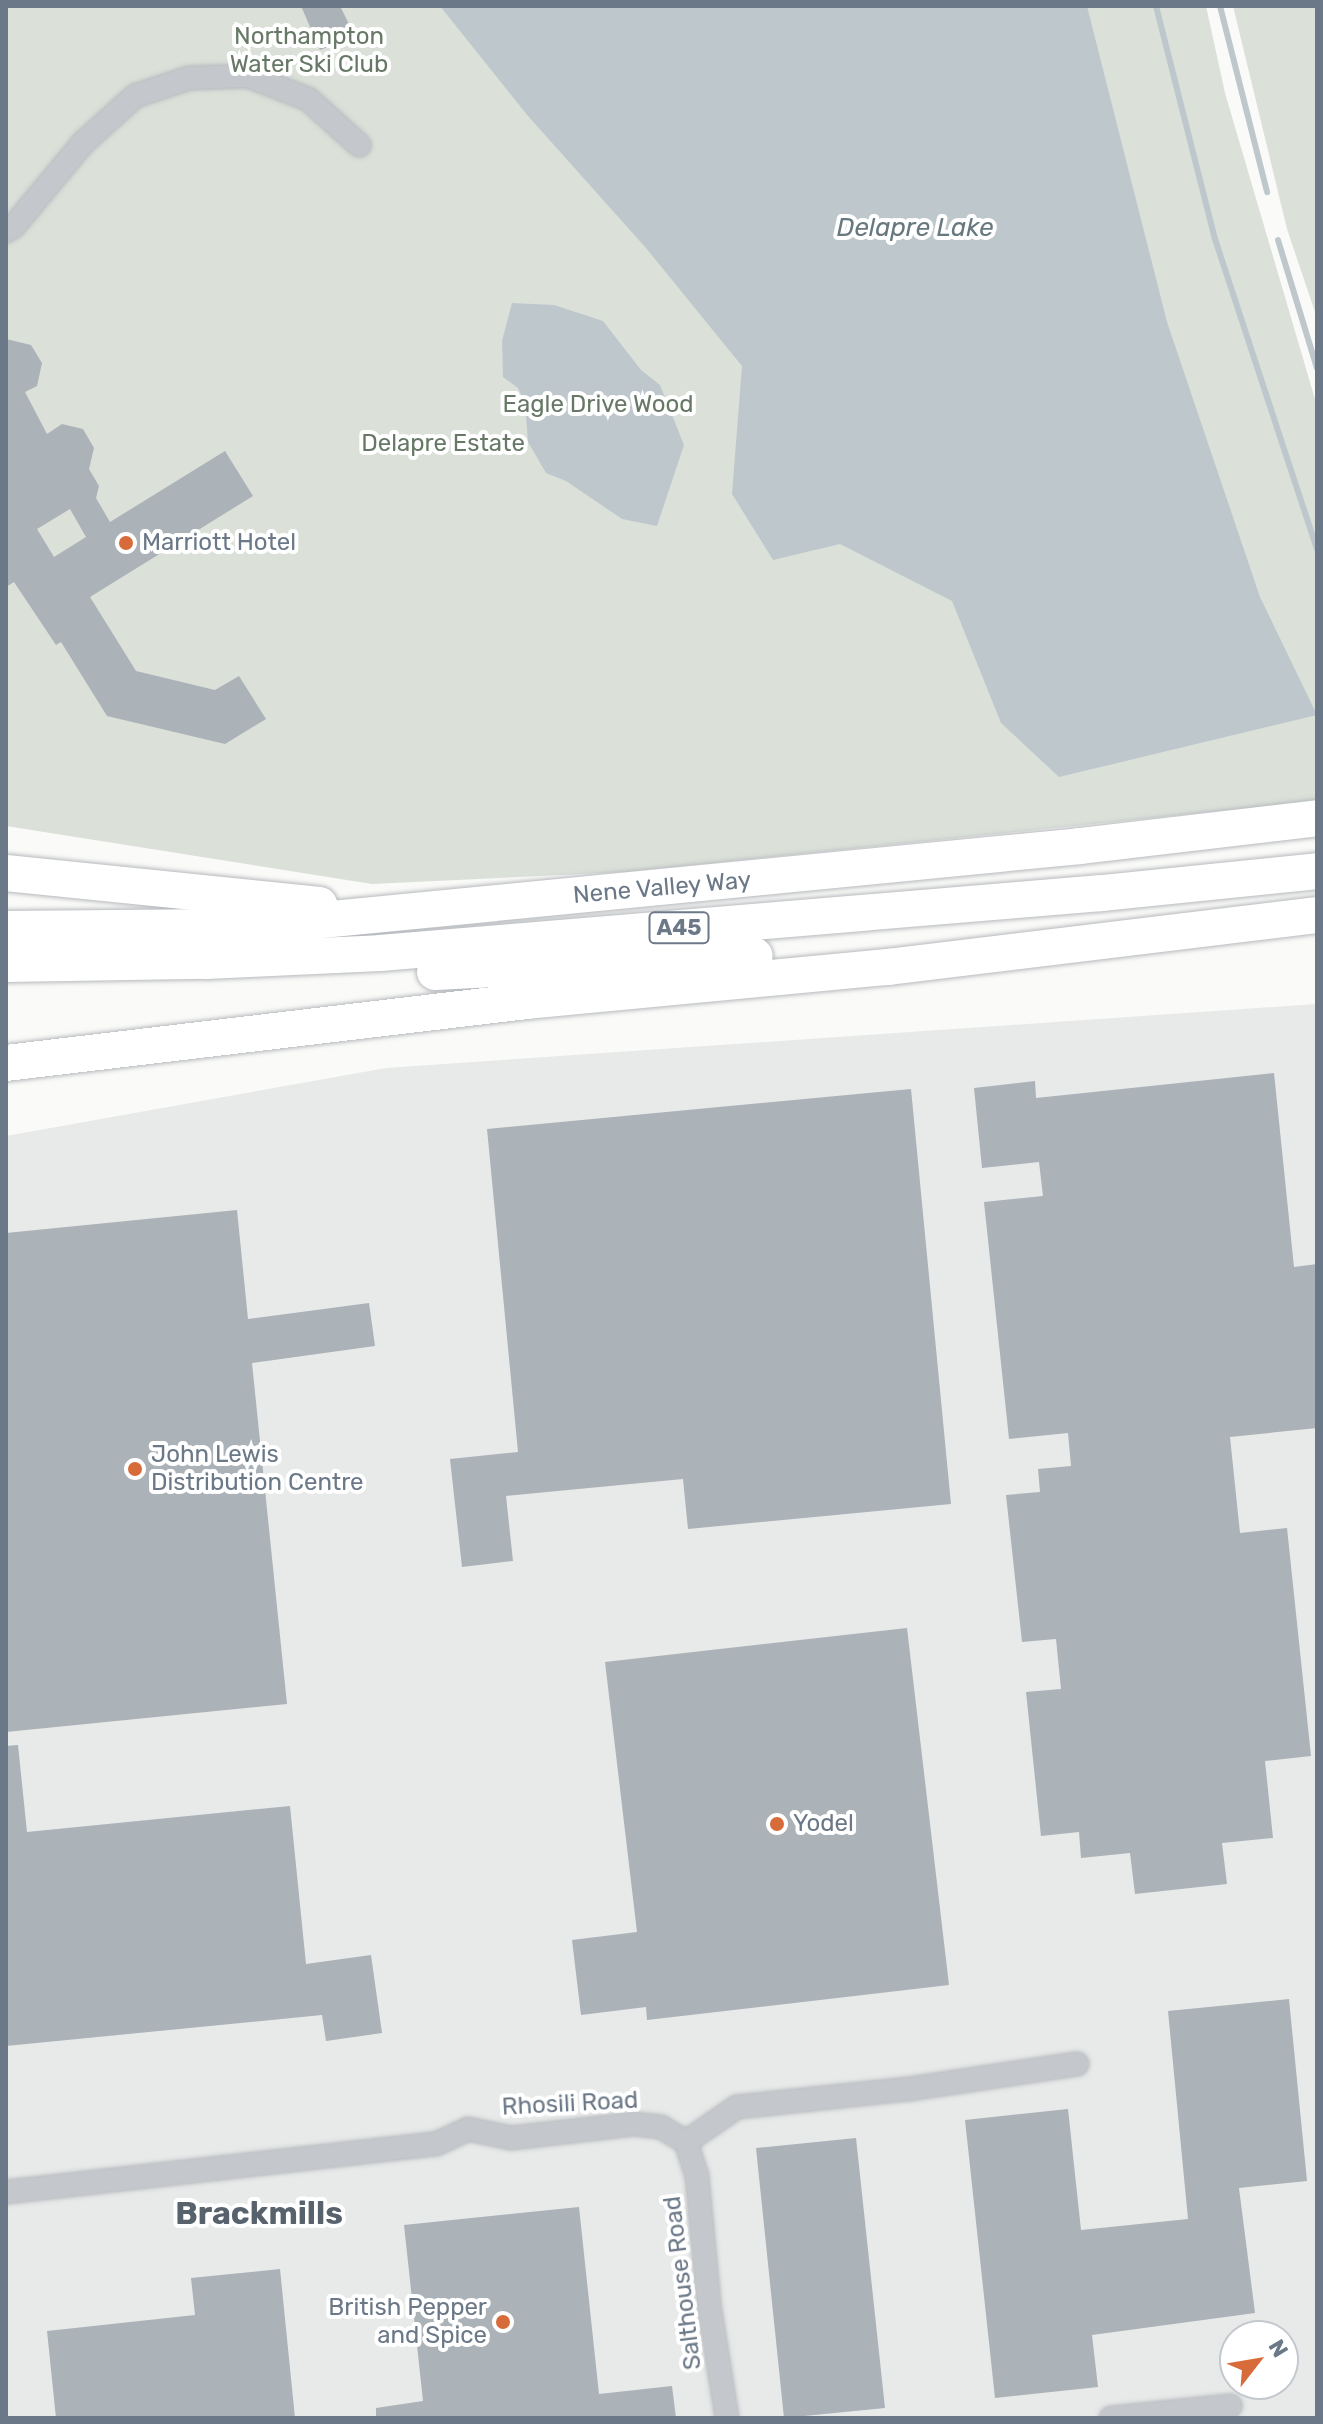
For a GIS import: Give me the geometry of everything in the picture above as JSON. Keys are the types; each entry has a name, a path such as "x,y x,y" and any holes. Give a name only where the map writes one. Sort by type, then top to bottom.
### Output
{"highway":[{"name":"Nene Valley Way","path":"6,929 250,927 706,884 1317,818"},
{"name":"Nene Valley Way","path":"23,964 380,953 1102,893 1317,871"},
{"path":"6,873 393,912"},
{"path":"6,1063 527,1001 888,967 1317,915"},
{"path":"23,964 180,982 308,980 1105,939"}],"street":[{"path":"6,231 14,226 83,143 135,96 189,78 248,76 296,94 308,99 359,145"},
{"path":"686,2142 737,2107 909,2089 1077,2064"},
{"name":"Rhosili Road","path":"6,2192 436,2144 468,2129 511,2138 633,2124 661,2127 686,2142"},
{"name":"Salthouse Road","path":"686,2142 697,2176 709,2304 727,2418"},
{"path":"1111,2418 1230,2406"}],"shaded area":[{"path":"1317,1004 1317,2418 6,2418 6,1136 386,1068"}],"green space":[{"name":"Delapre Estate","path":"6,6 1206,6 1225,93 1317,406 1317,801 626,872 372,884 6,826"},
{"path":"1233,6 1317,6 1317,318 1287,229"}],"water":[{"name":"Delapre Lake","path":"440,6 1087,6 1167,322 1260,597 1317,715 1059,777 1001,723 952,601 840,544 773,560 732,494 742,366 646,248 528,116"},
{"path":"512,303 554,305 603,321 641,370 660,385 684,445 657,526 622,519 566,481 546,473 528,442 525,403 518,388 503,377 502,341"}],"building":[{"path":"301,6 340,6 355,36 320,50"},
{"name":"Marriott Hotel","path":"6,339 31,345 42,363 37,386 25,392 47,434 62,424 83,429 94,448 89,469 99,486 96,498 110,522 225,451 253,496 90,597 136,671 215,690 239,676 266,719 225,744 107,716 61,642 56,645 14,582 6,587","holes":["70,509 86,537 54,557 37,529"]},
{"path":"1274,1073 1294,1267 1317,1264 1317,1428 1230,1437 1240,1533 1287,1528 1311,1756 1265,1761 1273,1838 1222,1843 1227,1884 1135,1894 1130,1853 1081,1858 1079,1832 1041,1836 1026,1692 1061,1689 1056,1639 1022,1642 1006,1495 1040,1492 1038,1469 1071,1466 1068,1433 1009,1439 984,1202 1043,1196 1039,1162 982,1168 974,1088 1035,1081 1036,1098"},
{"path":"911,1089 951,1504 688,1529 683,1479 506,1496 513,1561 462,1567 450,1459 518,1452 487,1129"},
{"name":"John Lewis Distribution Centre","path":"237,1210 248,1319 369,1303 375,1346 252,1363 287,1704 6,1732 6,1233"},
{"name":"Yodel","path":"907,1628 949,1985 647,2020 646,2007 581,2015 572,1940 637,1932 605,1662"},
{"path":"18,1745 27,1832 290,1806 306,1964 371,1955 382,2033 326,2041 322,2015 6,2046 6,1746"},
{"path":"1289,1999 1307,2181 1239,2188 1255,2313 1092,2335 1098,2387 995,2398 965,2120 1068,2109 1081,2230 1188,2219 1168,2011"},
{"path":"856,2138 885,2408 784,2418 756,2148"},
{"name":"British Pepper and Spice","path":"579,2207 599,2394 672,2386 676,2418 376,2418 376,2408 423,2401 404,2225"},
{"path":"280,2269 295,2418 56,2418 47,2331 195,2315 191,2278"}],"waterway":[{"path":"1156,6 1215,239 1317,550"},
{"path":"1220,6 1267,192"},
{"path":"1278,240 1317,368"}],"place":[{"name":"Marriott Hotel","path":"126,543"},
{"name":"John Lewis Distribution Centre","path":"135,1469"},
{"name":"Yodel","path":"777,1824"},
{"name":"British Pepper and Spice","path":"503,2322"}],"district":[{"name":"Brackmills","path":"259,2213"}],"park label":[{"name":"Northampton Water Ski Club","path":"309,51"},
{"name":"Eagle Drive Wood","path":"598,405"}]}
